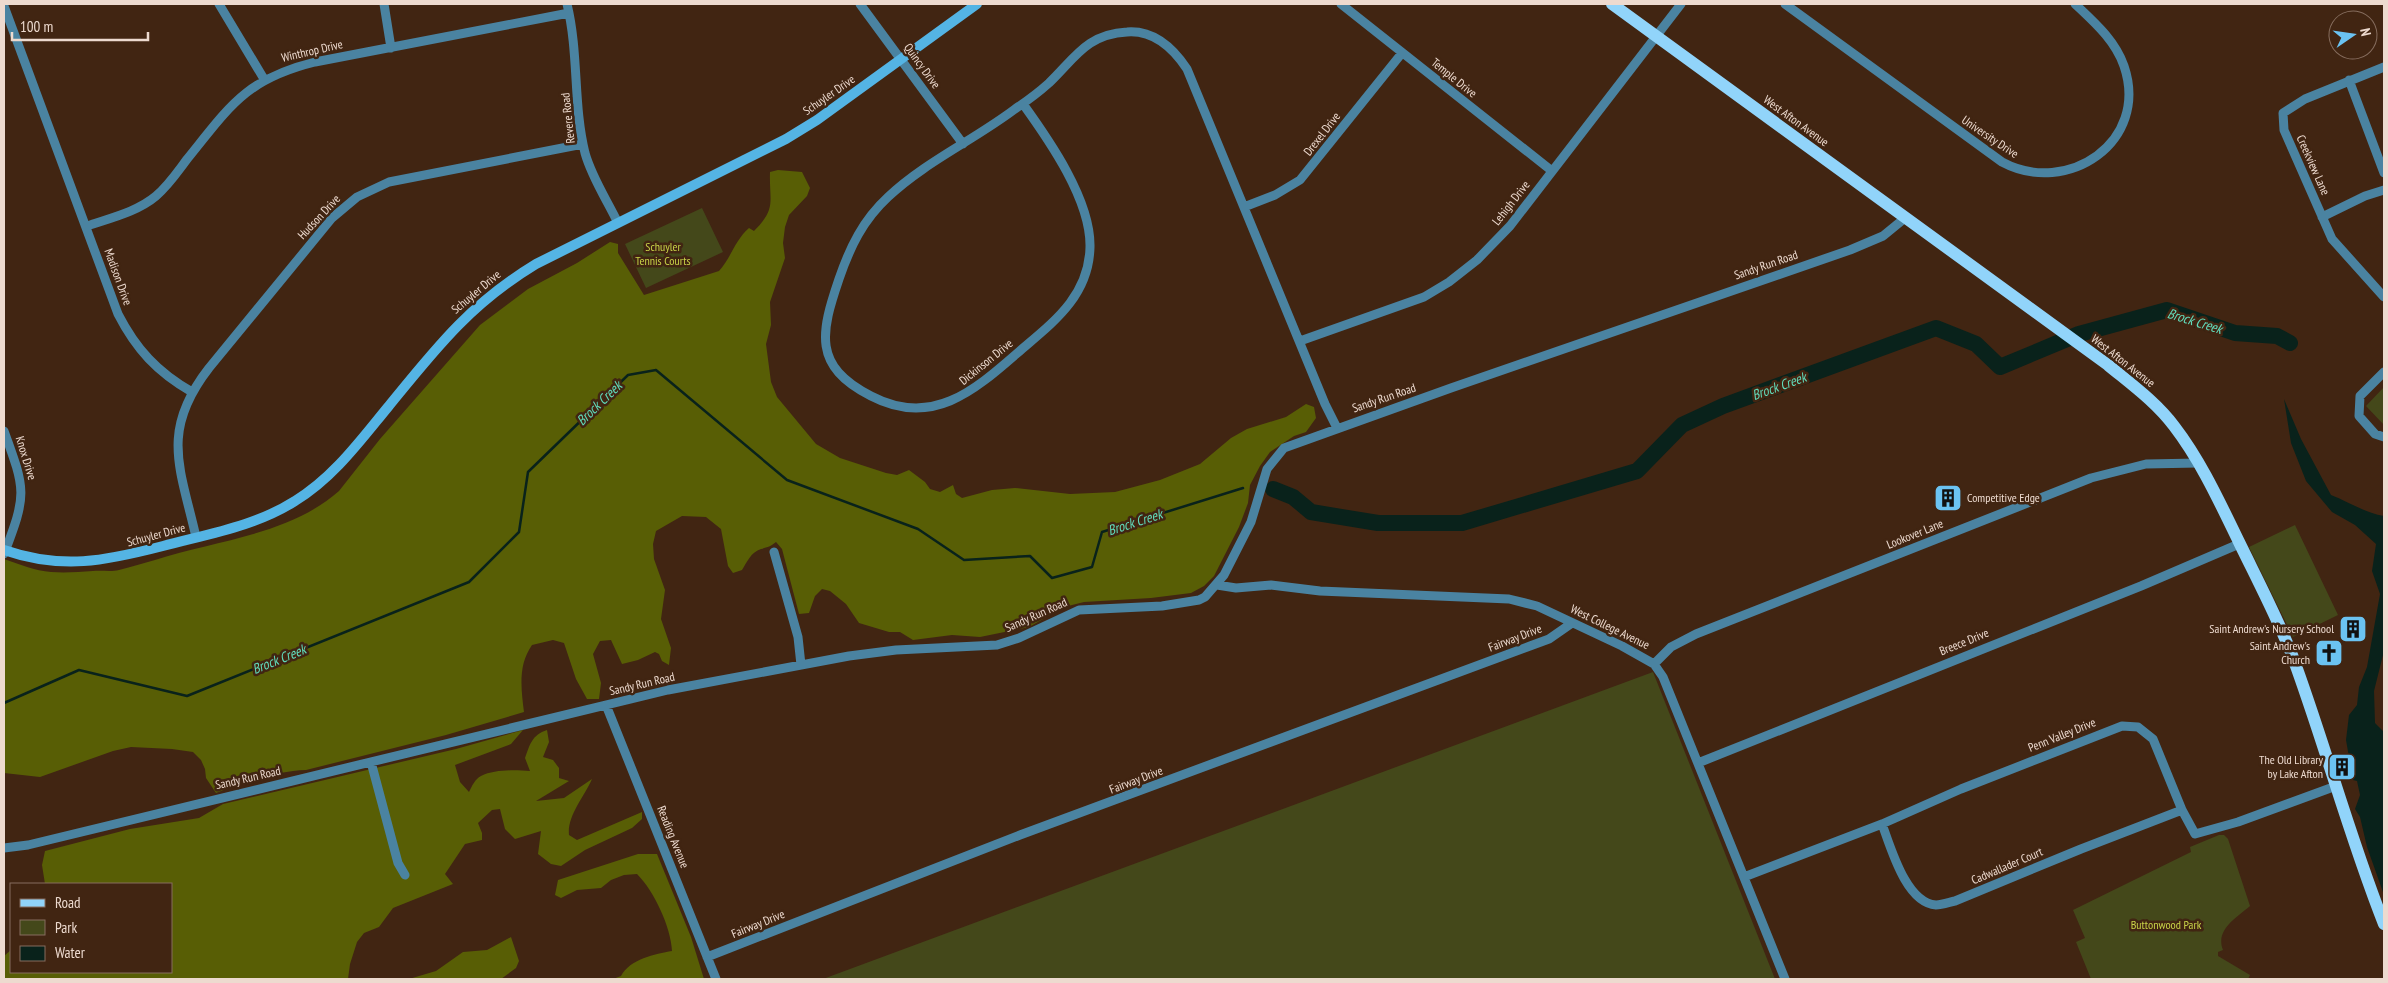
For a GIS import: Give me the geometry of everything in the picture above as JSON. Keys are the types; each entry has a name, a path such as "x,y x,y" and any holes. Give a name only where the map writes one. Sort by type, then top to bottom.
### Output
{"main road":[{"name":"West Afton Avenue","path":"1612,4 2082,346 2140,390 2162,412 2191,449 2287,642 2356,851 2384,924"}],"street":[{"path":"219,4 264,79"},
{"path":"384,4 391,48"},
{"name":"Quincy Drive","path":"860,4 963,144"},
{"name":"Schuyler Drive","path":"4,551 38,560 96,562 263,518 282,509 313,489 351,452 452,329 485,298 536,264 786,139 817,120 977,4"},
{"name":"Temple Drive","path":"1340,4 1552,171"},
{"name":"Lehigh Drive","path":"1300,341 1406,305 1449,282 1493,245 1681,4"},
{"name":"University Drive","path":"1785,4 2002,162 2013,168 2040,174 2063,172 2091,161 2100,154 2114,137 2126,110 2128,83 2120,57 2107,36 2075,4"},
{"name":"Madison Drive","path":"4,6 114,303 128,335 161,372 192,392"},
{"name":"Winthrop Drive","path":"87,226 140,207 158,194 229,108 264,79 294,67 315,62 391,48 568,8"},
{"name":"Revere Road","path":"568,8 583,144 594,175 618,223"},
{"name":"Dickinson Drive","path":"1023,104 1061,159 1085,218 1090,243 1083,284 1075,298 1054,322 969,393 934,405 906,406 889,403 872,396 850,383 833,364 825,336 829,310 848,251 855,237 875,210 904,184 1023,104 1048,84 1072,56 1089,43 1105,36 1128,32 1151,35 1171,49 1187,69 1337,428"},
{"name":"Drexel Drive","path":"1244,207 1274,195 1300,180 1402,53"},
{"name":"Creekview Lane","path":"2384,68 2349,80 2305,99 2283,113 2284,130 2332,239 2384,297"},
{"path":"2349,80 2384,173"},
{"name":"Hudson Drive","path":"192,392 321,230 357,197 377,187 408,178 583,144"},
{"name":"Creekview Lane","path":"2322,217 2365,196 2384,190"},
{"name":"Sandy Run Road","path":"4,848 28,845 606,705 801,665 896,650 997,645 1019,638 1079,610 1177,604 1199,600 1217,585 1224,575 1251,522 1264,478 1274,458 1289,446 1850,250 1883,236 1905,218"},
{"path":"2384,372 2360,396 2359,416 2375,434 2384,437"},
{"path":"192,392 178,430 178,459 196,537"},
{"name":"Knox Drive","path":"4,431 16,464 22,493 19,514 4,551"},
{"name":"Lookover Lane","path":"1654,664 1671,647 1696,634 2091,478 2146,464 2198,463"},
{"name":"Breece Drive","path":"1698,763 2141,586 2239,544"},
{"path":"774,552 786,600 797,632 801,665"},
{"name":"West College Avenue","path":"1217,585 1236,588 1271,585 1320,590 1509,599 1537,606 1622,646 1654,664 1664,677 1785,979"},
{"name":"Fairway Drive","path":"707,957 1012,838 1549,639 1572,623"},
{"name":"Reading Avenue","path":"606,705 716,979"},
{"name":"Penn Valley Drive","path":"1744,877 1882,824 1961,789 2110,729 2130,725 2146,731 2153,739 2182,810 2195,834 2238,822 2336,786"},
{"path":"371,762 398,863 406,874"},
{"name":"Cadwallader Court","path":"1882,824 1899,867 1911,890 1921,900 1936,905 1955,901 2182,810"}],"green space":[{"name":"Schuyler Tennis Courts","path":"702,208 723,252 646,288 625,244"},
{"path":"2384,387 2384,425 2366,406"},
{"path":"2295,525 2338,615 2293,637 2249,547"},
{"path":"1653,672 1775,979 823,979"},
{"name":"Buttonwood Park","path":"2219,835 2224,835 2228,839 2250,906 2224,930 2221,943 2223,950 2218,952 2218,956 2250,975 2248,979 2091,979 2076,942 2085,938 2073,910 2191,852 2190,847"}],"shaded area":[{"path":"778,170 802,172 810,188 807,196 789,215 785,227 783,243 785,258 770,302 771,325 766,344 771,382 777,397 816,444 840,458 897,475 909,470 925,482 930,489 940,492 953,485 956,494 962,498 992,490 1015,488 1070,494 1115,492 1160,480 1200,464 1231,438 1247,429 1286,417 1306,404 1314,407 1316,418 1306,432 1294,436 1270,452 1260,466 1250,485 1248,503 1239,527 1214,576 1204,586 1191,593 1151,598 1084,602 1064,607 1029,627 980,637 952,635 913,640 900,632 889,632 859,623 846,604 830,591 822,589 815,596 809,613 799,614 782,549 776,542 755,552 742,570 733,573 728,566 721,529 706,517 682,516 656,531 653,544 654,559 665,590 661,619 671,648 669,665 662,661 659,654 655,652 638,660 622,664 611,640 600,641 593,654 601,683 599,699 587,699 576,679 564,643 553,640 532,645 524,661 522,694 524,712 446,735 306,770 283,772 260,778 216,793 206,778 201,760 193,752 172,749 131,747 113,751 40,777 4,773 4,559 33,569 51,572 116,571 252,534 298,518 319,506 339,491 380,439 480,325 528,289 577,263 610,242 618,244 618,253 644,295 719,271 744,233 749,228 754,231 766,216 770,204 770,172"},
{"path":"523,730 511,744 455,765 460,782 469,792 481,776 506,770 530,771 525,758 528,748 535,737 547,730 549,742 543,757 553,760 559,768 559,778 569,781 536,801 564,798 592,779 573,814 569,835 577,840 642,812 642,819 632,828 585,850 561,866 551,864 538,854 541,831 515,839 505,829 500,809 492,810 478,823 482,833 482,840 465,844 445,874 453,884 393,908 379,927 364,933 357,942 350,964 348,979 4,979 4,956 10,951 10,973 172,973 172,883 45,883 42,865 45,851 130,829 199,818 223,804 456,749"},
{"path":"638,854 657,854 691,937 704,979 613,979 621,976 630,965 637,961 672,951 671,941 661,910 650,890 637,874 624,875 611,880 601,888 577,890 561,898 555,895 558,880"},
{"path":"511,937 519,961 516,968 501,979 409,979 436,971 463,952 487,950"}],"water":[{"path":"2284,399 2301,439 2331,495 2364,510 2384,516 2384,651 2374,691 2375,723 2384,732 2384,895 2367,847 2360,817 2355,809 2360,795 2357,781 2353,780 2346,740 2349,715 2357,705 2359,687 2367,667 2380,594 2372,571 2376,544 2355,525 2332,512 2306,481 2291,443"}],"waterway":[{"name":"Brock Creek","path":"1273,489 1293,497 1311,512 1378,523 1462,523 1637,471 1682,425 1723,406 1936,328 1976,344 2000,367 2079,334 2167,310 2235,333 2277,336 2290,343"},
{"name":"Brock Creek","path":"4,703 79,670 187,696 469,582 519,532 528,472 628,375 656,370 787,480 918,529 964,560 1030,556 1052,578 1092,567 1102,532 1243,488"}],"place":[{"name":"Competitive Edge","path":"1948,498"},
{"name":"Saint Andrew's Nursery School","path":"2353,629"},
{"name":"Saint Andrew's Church","path":"2329,653"},
{"name":"The Old Library by Lake Afton","path":"2342,767"}]}
